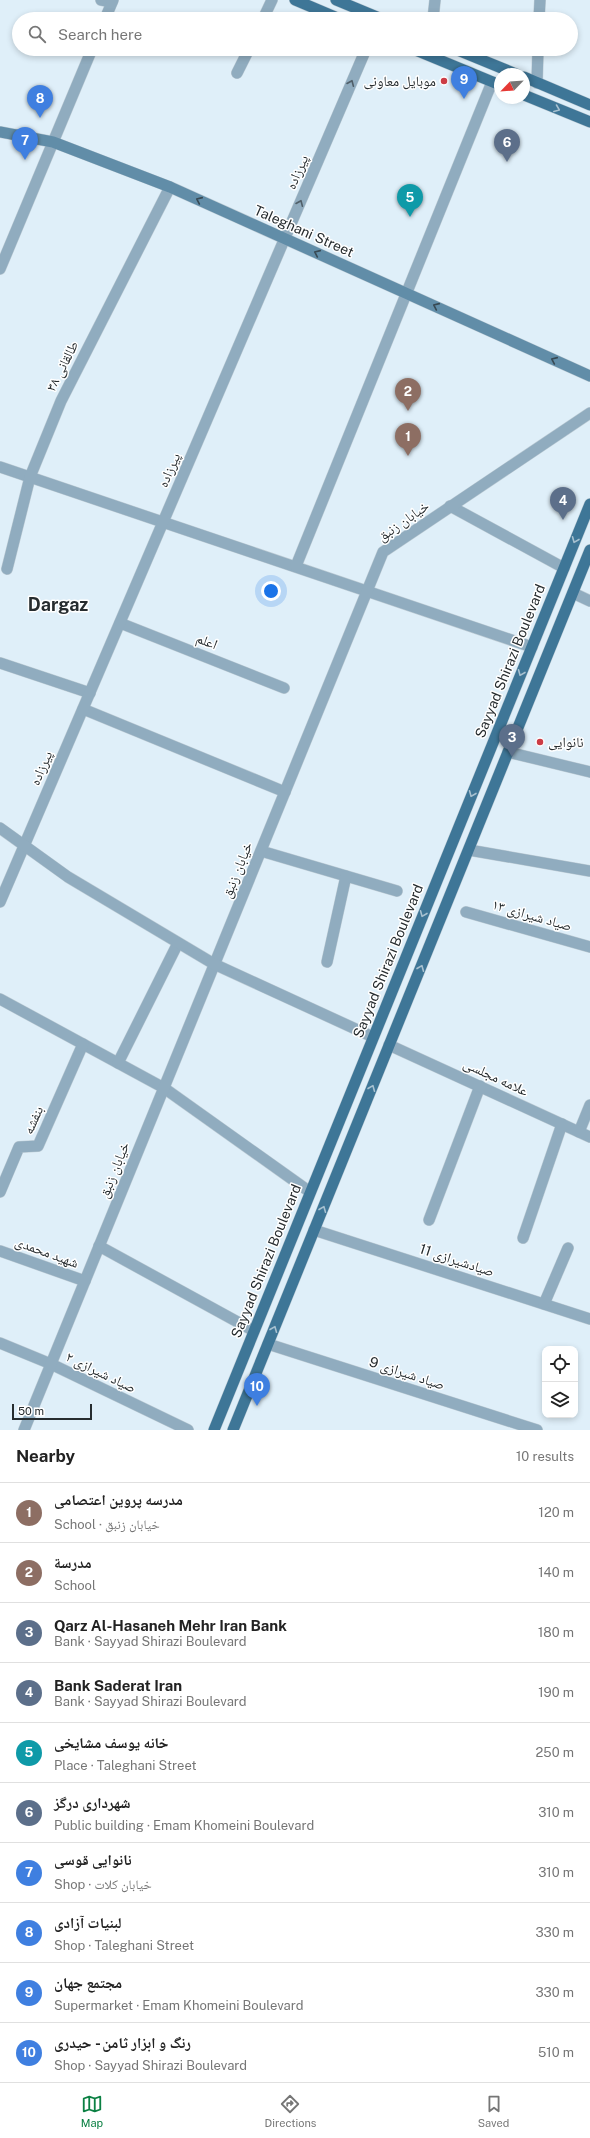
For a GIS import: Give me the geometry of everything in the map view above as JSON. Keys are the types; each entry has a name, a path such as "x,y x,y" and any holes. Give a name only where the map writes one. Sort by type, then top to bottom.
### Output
{"main road":[{"path":"295,0 323,12"},
{"path":"336,0 365,12"},
{"path":"430,56 494,83"},
{"path":"472,56 501,68"},
{"path":"530,80 590,105"},
{"path":"530,97 590,122"},
{"name":"Taleghani Street","path":"0,132 53,142 170,187 590,376"},
{"name":"Sayyad Shirazi Boulevard","path":"214,1430 590,504"},
{"path":"233,1430 590,550"},
{"path":"373,1037 389,1044"}],"street":[{"path":"266,12 272,0"},
{"path":"434,12 435,0"},
{"path":"539,12 540,0"},
{"path":"107,12 109,1"},
{"path":"0,269 89,56"},
{"path":"237,73 246,56"},
{"name":"پیرزاده","path":"0,902 363,56"},
{"path":"537,83 538,56"},
{"path":"296,566 406,293 494,89"},
{"name":"طالقانی ۳۸","path":"7,569 30,477 61,401 170,187"},
{"name":"خیابان زنبق","path":"24,1430 382,552 590,413"},
{"path":"0,467 532,647"},
{"path":"450,506 564,568"},
{"path":"573,593 590,601"},
{"name":"اعلم","path":"120,623 284,688"},
{"path":"0,663 90,693"},
{"path":"83,709 285,792"},
{"path":"508,752 590,772"},
{"path":"0,828 68,877 214,964 373,1037"},
{"path":"468,850 590,871"},
{"path":"260,851 397,891"},
{"path":"327,962 346,876"},
{"name":"صیاد شیرازی ۱۳","path":"466,912 590,947"},
{"path":"118,1063 178,943"},
{"path":"0,999 164,1088 310,1192"},
{"name":"بنفشه","path":"0,1192 19,1147 38,1146 82,1044"},
{"name":"علامه مجلسی","path":"389,1044 590,1137"},
{"path":"429,1220 480,1086"},
{"path":"579,1132 590,1105"},
{"path":"523,1238 562,1124"},
{"name":"صیادشیرازی 11","path":"314,1230 590,1319"},
{"path":"99,1246 254,1332"},
{"path":"544,1304 568,1248"},
{"name":"شهید محمدی","path":"0,1251 85,1282"},
{"name":"صیاد شیرازی ۲","path":"0,1343 51,1364 188,1430"},
{"name":"صیاد شیرازی 9","path":"268,1344 537,1430"}],"place":[{"name":"موبایل معاونی","path":"444,81"},
{"name":"مجتمع جهان","path":"464,99"},
{"name":"لبنیات آزادی","path":"40,118"},
{"name":"نانوایی قوسی","path":"25,160"},
{"name":"شهرداری درگز","path":"507,162"},
{"name":"خانه یوسف مشایخی","path":"410,217"},
{"name":"مدرسة","path":"408,411"},
{"name":"مدرسه پروین اعتصامی","path":"408,456"},
{"name":"Bank Saderat Iran","path":"563,520"},
{"name":"نانوایی","path":"540,742"},
{"name":"Qarz Al-Hasaneh Mehr Iran Bank","path":"512,757"},
{"name":"رنگ و ابزار ثامن - حیدری","path":"257,1406"}],"district":[{"name":"Dargaz","path":"58,604"}]}
